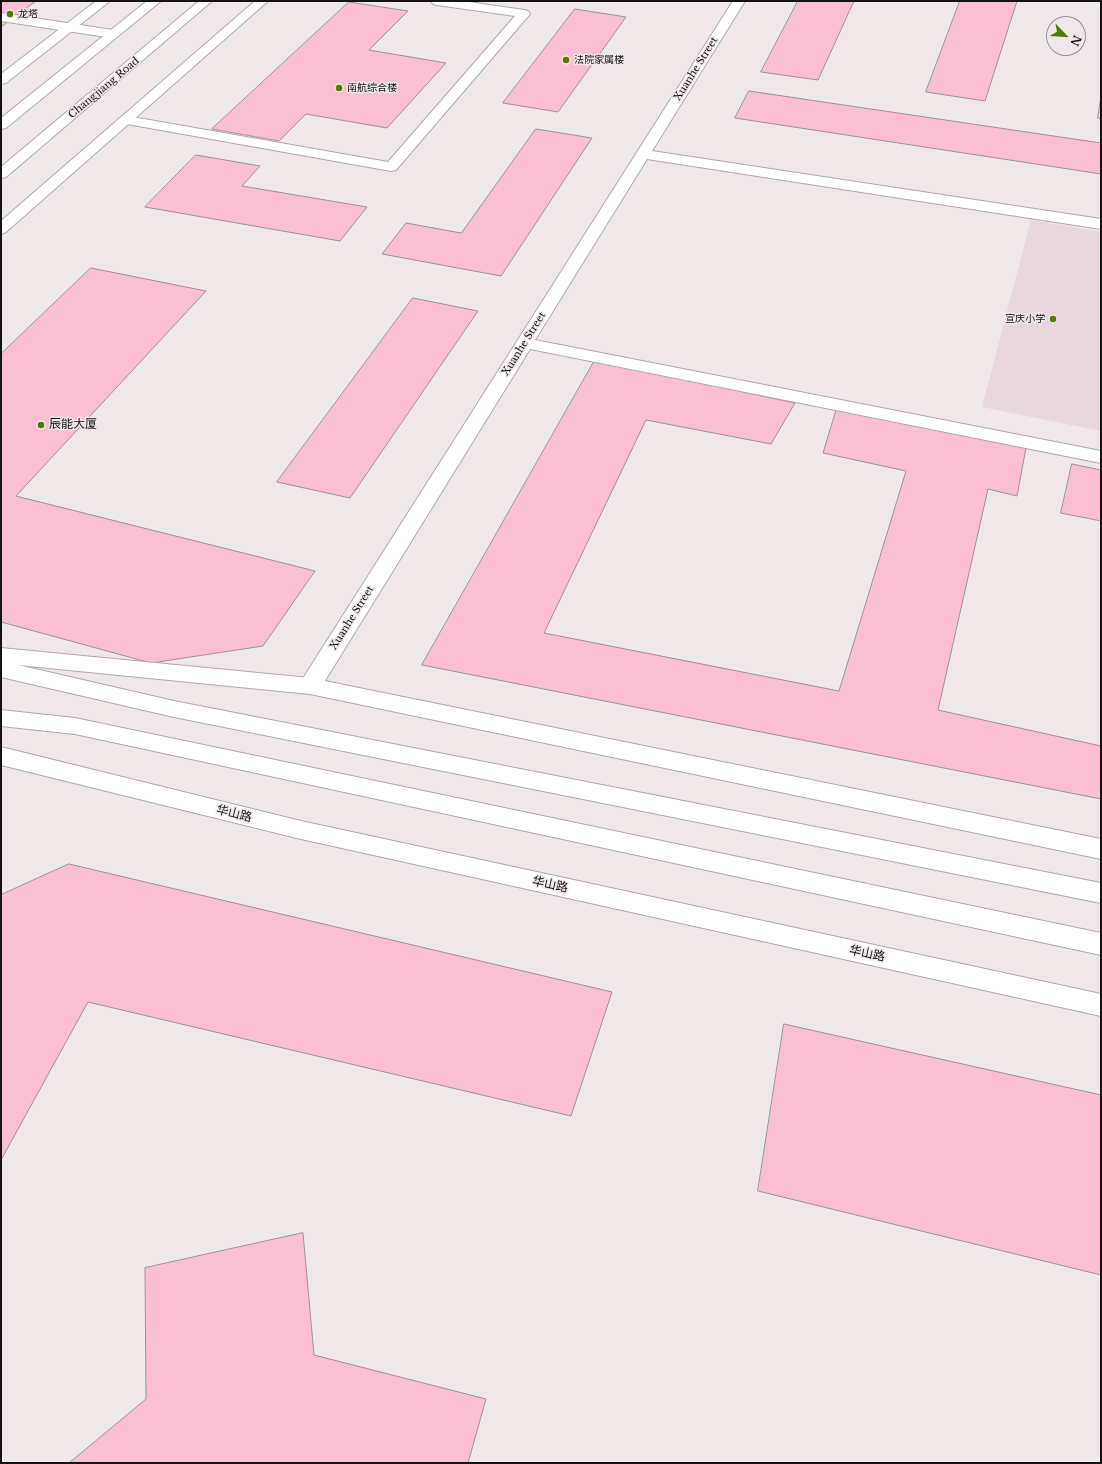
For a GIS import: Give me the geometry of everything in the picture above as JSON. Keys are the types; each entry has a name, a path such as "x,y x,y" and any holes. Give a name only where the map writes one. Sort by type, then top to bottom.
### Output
{"main road":[{"path":"1,80 104,1"},
{"path":"1,125 155,1"},
{"name":"Changjiang Road","path":"1,174 206,1"},
{"path":"1,229 262,1"},
{"path":"127,120 391,166 524,14 437,1"},
{"name":"Xuanhe Street","path":"310,686 738,1"},
{"path":"1,17 113,34"},
{"path":"643,154 1101,224"},
{"path":"525,343 1101,457"},
{"path":"1,656 310,686 1101,849"},
{"path":"1,669 181,710 1101,893"},
{"path":"1,718 75,726 1101,944"},
{"name":"华山路","path":"1,756 301,830 1101,1005"}],"shaded area":[{"name":"宣庆小学","path":"1031,220 1101,232 1101,431 982,407"}],"building":[{"name":"龙塔","path":"1,1 36,1 1,27"},
{"path":"798,1 854,1 818,80 761,72"},
{"path":"960,1 1017,1 985,101 926,92"},
{"name":"南航综合楼","path":"349,2 408,11 369,50 446,63 387,128 306,114 279,141 212,129"},
{"name":"法院家属楼","path":"575,9 626,17 558,112 503,103"},
{"path":"749,91 1101,143 1101,174 735,118"},
{"path":"1101,97 1101,119 1098,118"},
{"path":"536,129 592,138 501,276 382,254 406,223 461,233"},
{"path":"196,155 260,166 242,186 367,207 340,241 145,207"},
{"name":"辰能大厦","path":"91,268 206,291 16,496 315,571 263,646 151,663 1,622 1,354"},
{"path":"413,298 478,311 350,498 277,482"},
{"path":"595,360 795,403 771,444 646,420 544,633 839,691 906,471 823,453 836,410 1026,448 1017,496 988,489 938,710 1101,746 1101,799 422,665"},
{"path":"1072,464 1101,470 1101,521 1061,513"},
{"path":"69,864 612,992 571,1116 88,1002 1,1160 1,895"},
{"path":"784,1024 1101,1095 1101,1275 758,1191"},
{"path":"303,1233 314,1355 486,1399 468,1463 69,1463 146,1399 145,1268"}],"place":[{"name":"龙塔","path":"10,14"},
{"name":"法院家属楼","path":"566,60"},
{"name":"南航综合楼","path":"339,88"},
{"name":"宣庆小学","path":"1053,319"},
{"name":"辰能大厦","path":"41,425"}]}
